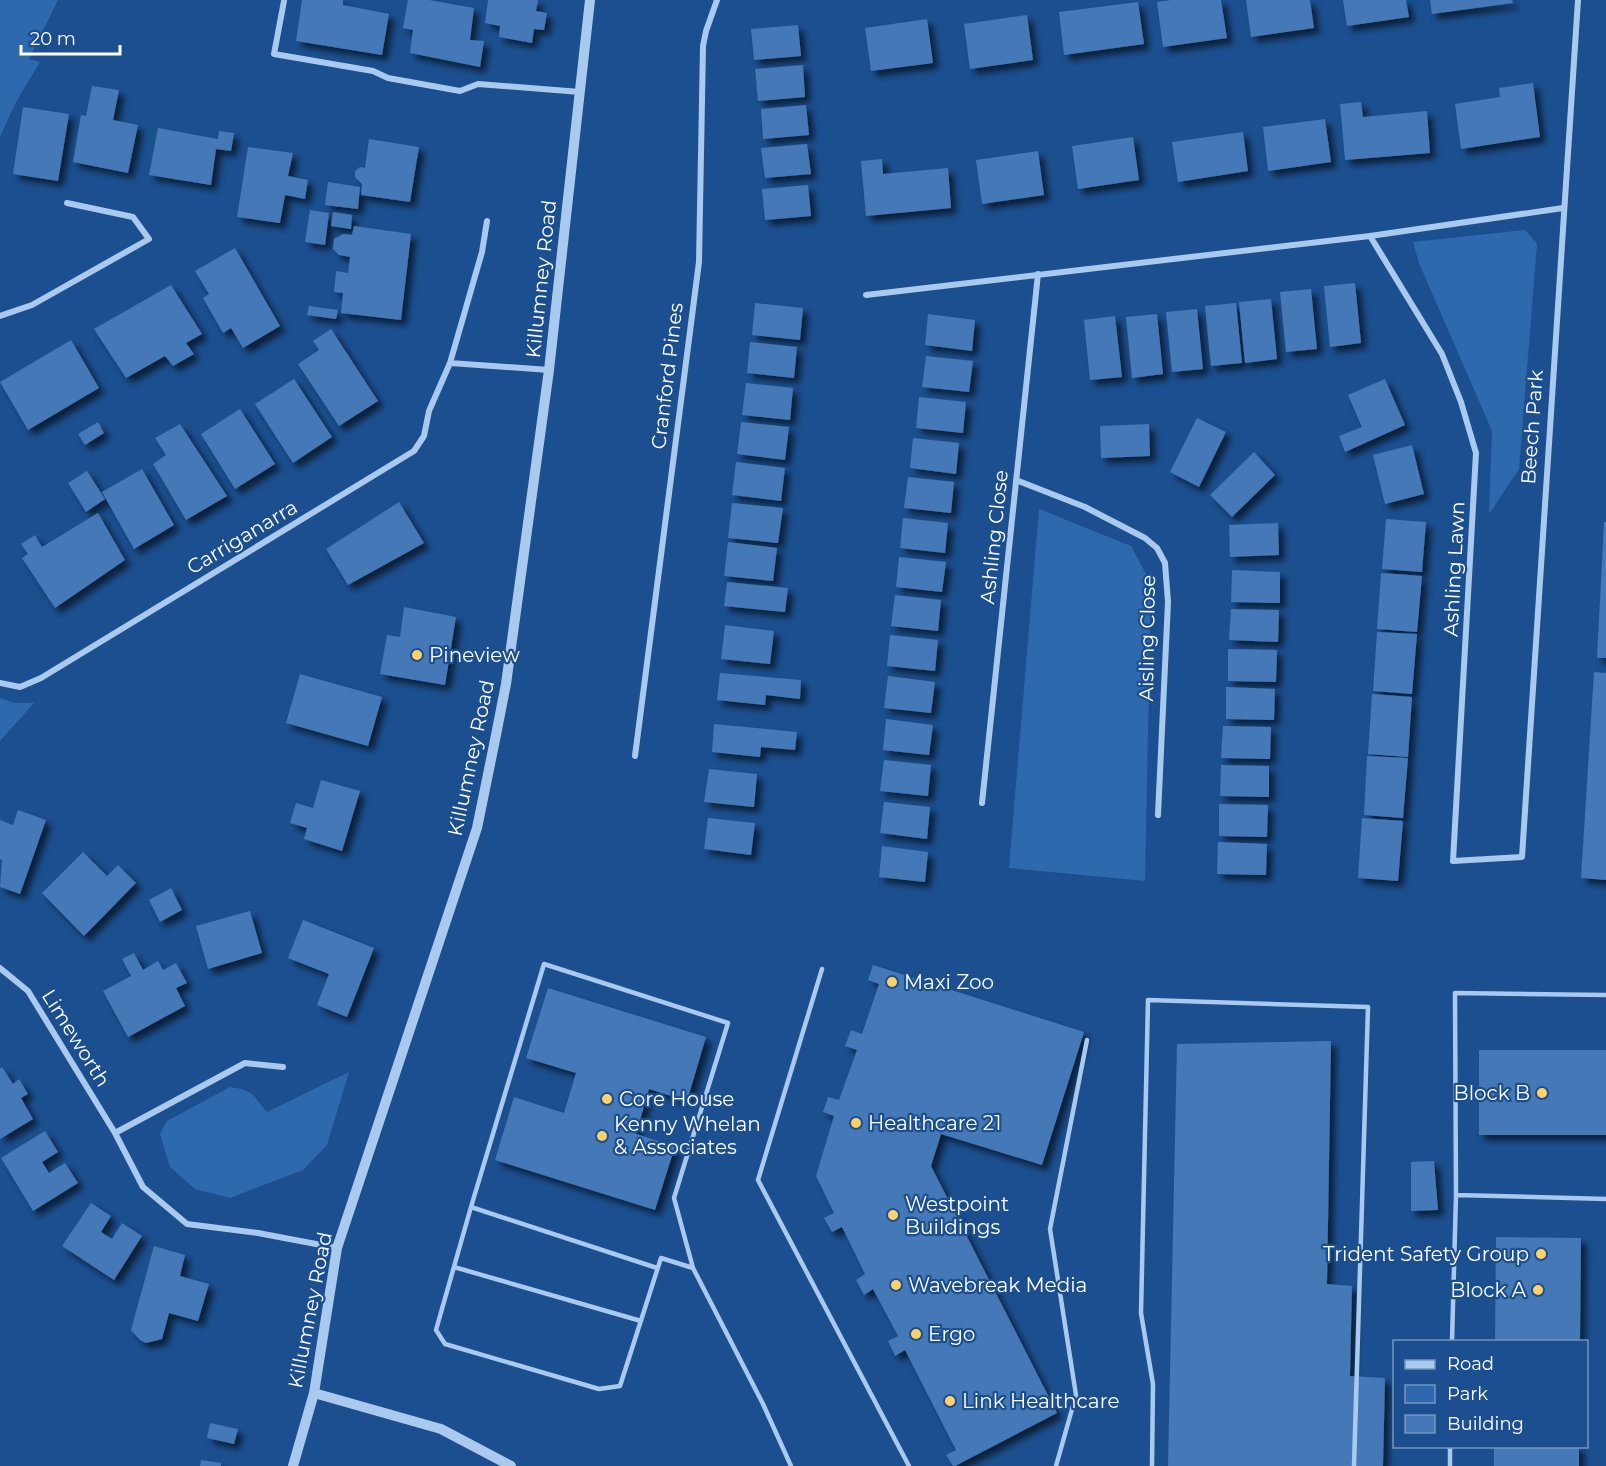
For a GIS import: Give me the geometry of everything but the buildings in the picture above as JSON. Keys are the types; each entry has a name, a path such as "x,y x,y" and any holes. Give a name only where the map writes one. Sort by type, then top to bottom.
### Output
{"street":[{"name":"Killumney Road","path":"293,1466 314,1393 337,1248 477,828 506,684 549,370 590,0"},
{"name":"Cranford Pines","path":"635,756 699,262 703,46 717,0"},
{"name":"Beech Park","path":"1522,857 1578,0"},
{"path":"284,1 274,54 373,71 388,78 460,91 478,84 580,92"},
{"path":"0,316 32,305 149,239 133,217 67,204"},
{"path":"866,295 1370,236 1563,208"},
{"name":"Carriganarra","path":"0,683 20,687 42,678 414,452 424,436 429,411 450,363 482,252 487,222"},
{"name":"Ashling Lawn","path":"1370,236 1442,354 1461,402 1476,453 1453,861 1522,857"},
{"name":"Ashling Close","path":"982,803 1038,274"},
{"path":"450,363 549,370"},
{"name":"Aisling Close","path":"1016,480 1085,507 1145,538 1157,548 1165,563 1168,602 1158,815"},
{"name":"Limeworth","path":"0,968 28,991 115,1133 143,1187 187,1224 258,1233 337,1248"},
{"path":"115,1133 245,1063 283,1067"},
{"path":"314,1393 441,1429 511,1466"}],"lane":[{"path":"693,1268 661,1258 620,1386 599,1389 445,1344 436,1330 544,964 728,1023 674,1198 693,1268 792,1466"},
{"path":"822,969 758,1180 909,1466"},
{"path":"1452,1340 1456,1195 1455,993 1606,995"},
{"path":"1152,1466 1153,1384 1141,1313 1148,1000 1368,1007 1354,1466"},
{"path":"1056,1466 1076,1395 1050,1229 1087,1040"},
{"path":"1456,1195 1606,1199"},
{"path":"471,1207 657,1268"},
{"path":"454,1267 641,1321"},
{"path":"1450,1448 1450,1466"}],"green space":[{"path":"0,0 58,0 29,59 40,62 16,102 0,137"},
{"path":"1525,230 1537,244 1519,469 1489,514 1492,431 1419,263 1413,242"},
{"path":"1039,509 1131,546 1151,583 1145,881 1009,868"},
{"path":"0,698 14,703 34,703 0,741"},
{"path":"349,1072 327,1145 303,1170 230,1198 195,1189 170,1167 160,1134 167,1121 230,1087 252,1094 267,1112"}],"place":[{"name":"Pineview","path":"417,655"},
{"name":"Maxi Zoo","path":"892,982"},
{"name":"Block B","path":"1542,1093"},
{"name":"Core House","path":"607,1099"},
{"name":"Healthcare 21","path":"856,1123"},
{"name":"Kenny Whelan & Associates","path":"602,1136"},
{"name":"Westpoint Buildings","path":"893,1215"},
{"name":"Trident Safety Group","path":"1541,1254"},
{"name":"Wavebreak Media","path":"896,1285"},
{"name":"Block A","path":"1538,1290"},
{"name":"Ergo","path":"916,1334"},
{"name":"Link Healthcare","path":"950,1401"}]}
